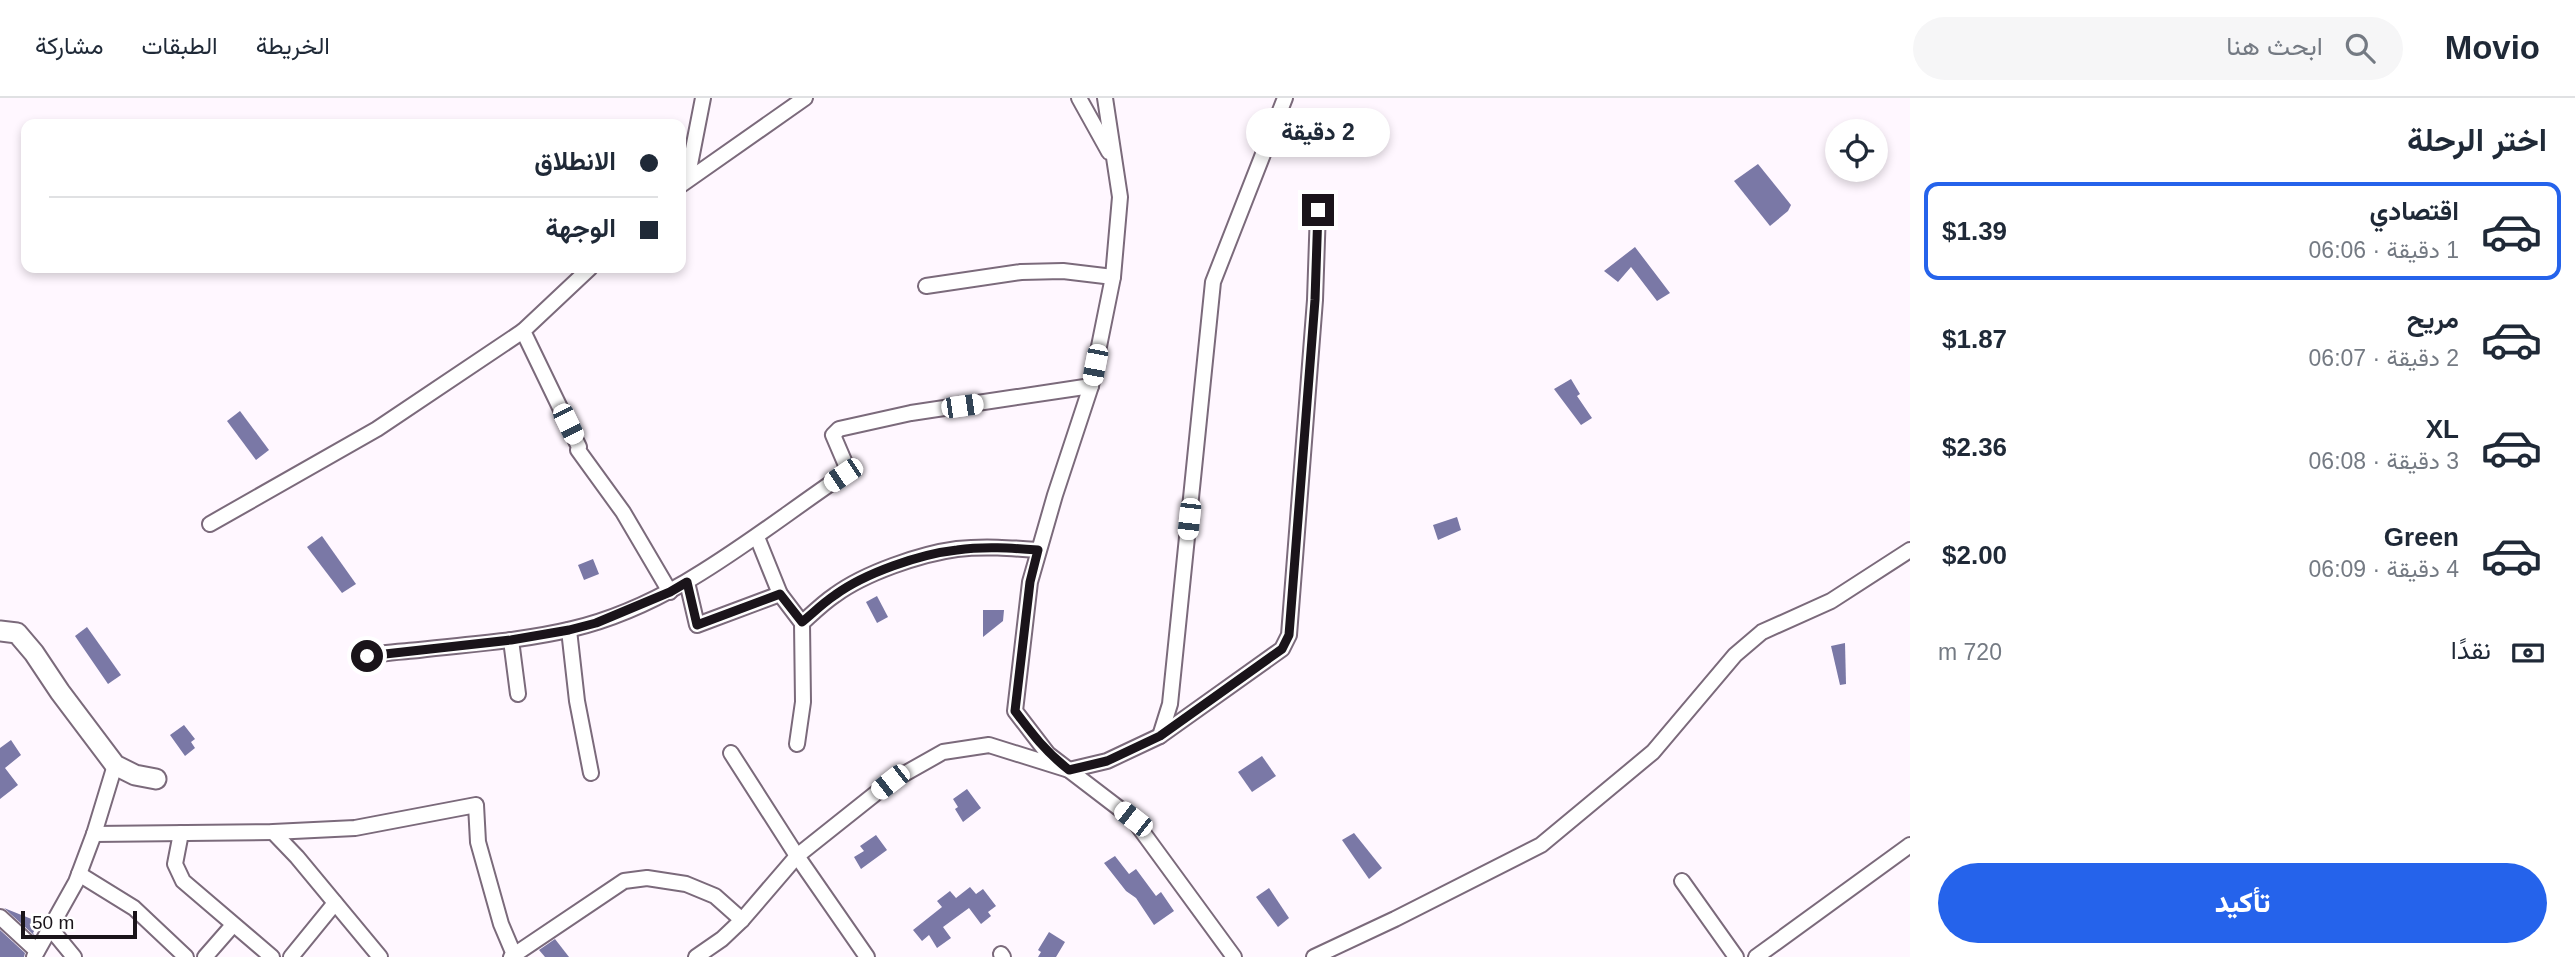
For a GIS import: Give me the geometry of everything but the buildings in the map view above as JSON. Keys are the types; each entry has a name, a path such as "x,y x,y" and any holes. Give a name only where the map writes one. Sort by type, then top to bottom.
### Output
{"street":[{"path":"686,174 703,98"},
{"path":"686,182 805,98"},
{"path":"1079,98 1108,149 1120,197"},
{"path":"1105,98 1120,197 1113,277 1091,386 1030,582 1015,711 1042,747 1133,819 1234,957"},
{"path":"1160,736 1170,704 1213,282 1285,98"},
{"path":"696,957 722,939 742,920 797,856 890,782 943,752 989,745 1069,770 1107,761 1160,736 1282,649 1289,635 1315,300 1318,210"},
{"path":"926,286 1021,272 1063,271 1113,277"},
{"path":"210,524 377,429 523,331 585,273"},
{"path":"523,331 579,447 578,450 623,512 670,592"},
{"path":"361,659 511,640 596,623 670,592 687,582 757,537 848,470 833,435 839,429 911,413 1091,386"},
{"path":"757,537 780,594 802,622 803,702 797,744"},
{"path":"802,622 852,584 912,561 954,550 990,547 1038,550"},
{"path":"1314,957 1541,845 1653,752 1735,655 1762,632 1831,601 1910,550"},
{"path":"687,582 697,625 780,594"},
{"path":"569,630 591,773"},
{"path":"0,631 17,633 115,765 135,775 156,779"},
{"path":"511,640 519,694"},
{"path":"731,753 797,856 867,957"},
{"path":"0,917 36,954 79,874 115,765"},
{"path":"94,834 273,832 355,828 476,805 478,842 513,957 624,881 647,878 686,884 715,896 742,920"},
{"path":"273,832 380,957"},
{"path":"181,833 175,864 183,881 272,957"},
{"path":"1756,957 1910,845"},
{"path":"79,874 134,908 186,957"},
{"path":"1682,881 1736,957"},
{"path":"291,957 335,903"},
{"path":"205,957 233,925"},
{"path":"51,929 74,957"}],"route":[{"path":"367,656 511,640 569,630 596,623 670,592 687,582 697,625 780,594 802,622 852,584 912,561 954,550 990,547 1038,550 1030,582 1015,711 1036,741 1069,770 1107,761 1160,736 1282,649 1289,635 1315,300 1318,210"}]}
